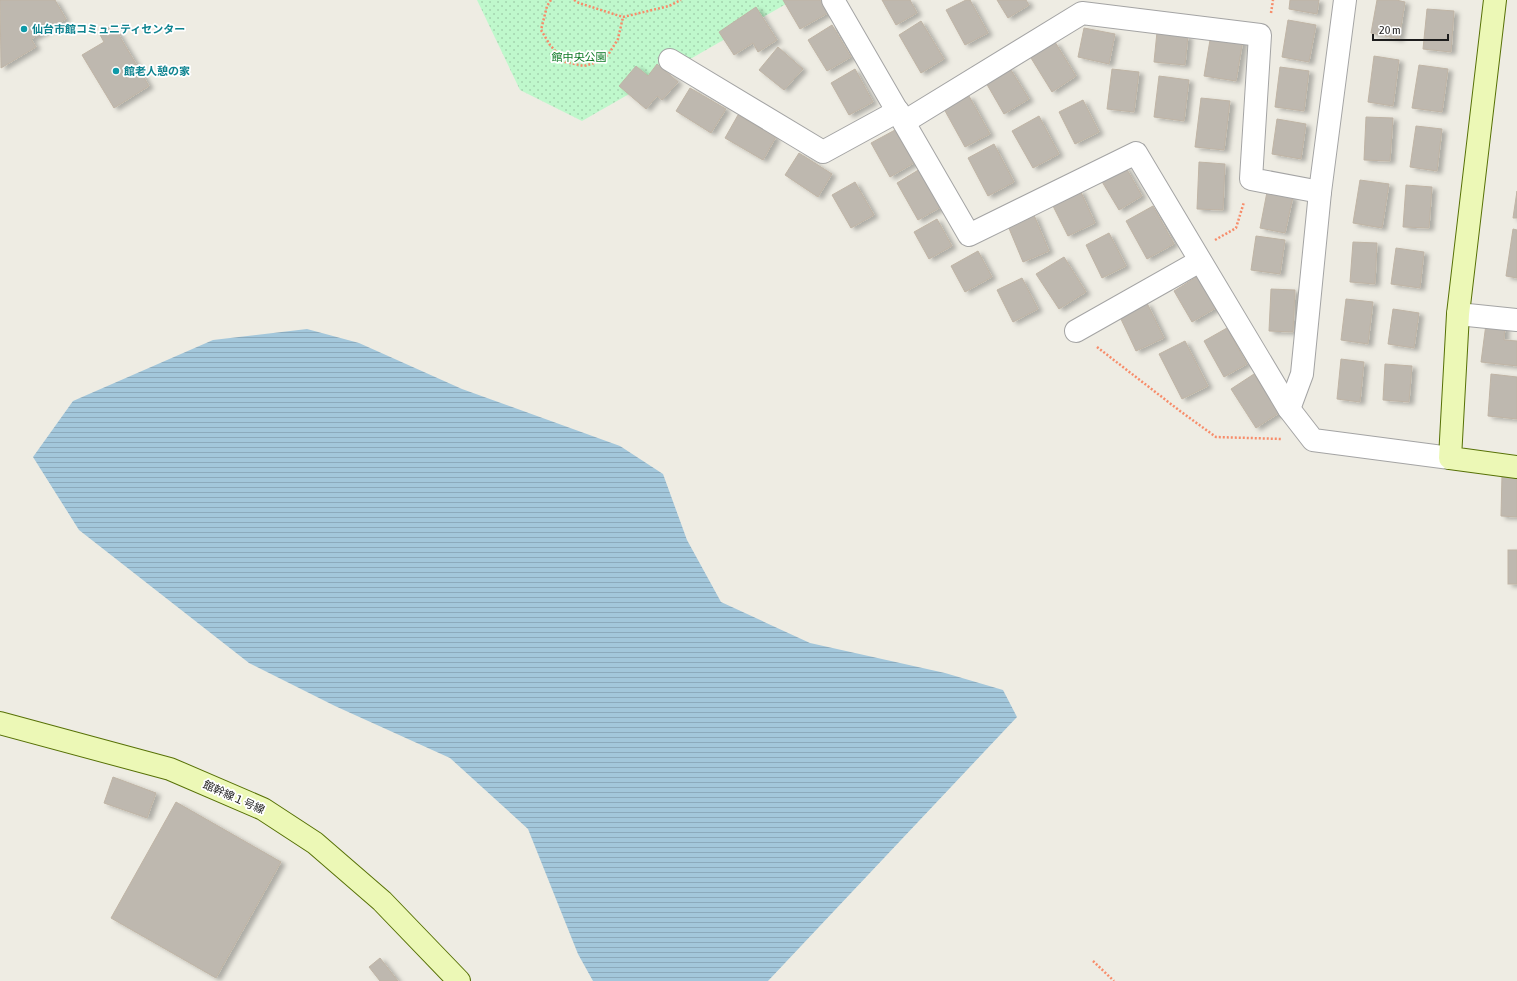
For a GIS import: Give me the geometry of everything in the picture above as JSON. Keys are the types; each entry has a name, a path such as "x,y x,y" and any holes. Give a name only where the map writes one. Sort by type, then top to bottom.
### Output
{"street":[{"path":"833,0 969,235 1136,153 1289,409 1313,440 1517,467"},
{"path":"1289,409 1302,374 1320,192 1345,0"},
{"path":"1450,458 1458,314 1495,0"},
{"path":"670,60 823,152 901,117 1082,13 1260,35 1251,179 1320,192"},
{"path":"1076,331 1197,256"},
{"path":"1458,314 1517,320"},
{"name":"館幹線１号線","path":"0,723 170,769 264,809 315,842 382,901 459,981"}],"path":[{"path":"551,0 547,6 541,30 550,45 565,62 584,66 598,62 608,55 618,39 623,17"},
{"path":"574,0 623,17 668,6 681,0"},
{"path":"1197,256 1236,228 1251,179"},
{"path":"1076,331 1180,412 1216,437 1313,440"},
{"path":"1093,961 1114,981"}],"green space":[{"name":"館中央公園","path":"477,0 793,0 582,121 520,90"}],"water":[{"path":"307,329 359,343 462,389 620,446 663,474 687,540 721,602 810,643 945,673 1003,690 1017,717 768,981 593,981 578,954 528,829 450,758 335,706 249,663 79,530 33,457 73,401 213,340"}],"building":[{"name":"仙台市館コミュニティセンター","path":"0,0 55,0 66,19 31,39 36,47 1,68"},
{"path":"783,0 820,0 828,13 800,29"},
{"path":"882,0 910,0 917,13 896,25"},
{"path":"966,0 970,0 988,33 965,45 946,10"},
{"path":"997,0 1026,0 1029,5 1008,18"},
{"path":"1290,0 1319,0 1317,14 1289,9"},
{"path":"1377,0 1396,0 1405,2 1399,39 1371,33"},
{"path":"756,7 777,40 758,52 753,43 734,55 719,32"},
{"path":"1427,9 1454,11 1451,52 1423,49"},
{"path":"1288,20 1316,25 1309,62 1282,57"},
{"path":"921,21 944,59 921,73 899,35"},
{"name":"館老人憩の家","path":"113,25 149,86 114,108 82,55 104,42 99,33"},
{"path":"832,25 851,57 827,71 808,40"},
{"path":"1084,28 1115,34 1109,64 1078,57"},
{"path":"1157,32 1188,36 1185,65 1154,62"},
{"path":"1211,34 1243,40 1236,81 1204,76"},
{"path":"1055,42 1076,76 1052,92 1031,58"},
{"path":"778,47 803,69 784,90 759,70"},
{"path":"1374,56 1399,60 1393,106 1368,102"},
{"path":"657,64 678,82 662,100 657,96 646,109 619,86 636,66 648,76"},
{"path":"1419,65 1448,69 1442,112 1412,108"},
{"path":"1009,67 1029,99 1004,114 985,81"},
{"path":"1280,67 1309,71 1304,111 1275,107"},
{"path":"855,69 873,102 849,115 831,83"},
{"path":"1112,69 1139,72 1134,112 1107,109"},
{"path":"1159,76 1189,80 1184,121 1154,117"},
{"path":"690,88 726,109 711,133 676,111"},
{"path":"969,96 990,134 965,147 944,109"},
{"path":"1201,98 1230,101 1224,150 1195,147"},
{"path":"1083,100 1099,132 1075,144 1059,112"},
{"path":"738,115 776,137 763,160 725,138"},
{"path":"1039,116 1059,154 1033,168 1012,131"},
{"path":"1366,117 1393,118 1390,161 1364,160"},
{"path":"1277,119 1306,124 1301,159 1272,154"},
{"path":"1416,126 1442,129 1437,171 1410,167"},
{"path":"895,130 914,163 890,177 871,143"},
{"path":"994,144 1014,182 988,196 968,158"},
{"path":"799,153 832,174 818,197 785,175"},
{"path":"1199,162 1225,164 1223,210 1197,209"},
{"path":"1125,166 1142,196 1119,210 1101,180"},
{"path":"920,169 941,207 918,220 897,183"},
{"path":"1360,180 1389,184 1382,228 1353,223"},
{"path":"855,182 874,215 851,228 832,195"},
{"path":"1406,185 1432,187 1429,228 1403,227"},
{"path":"1080,190 1095,223 1068,236 1052,204"},
{"path":"1517,191 1517,218 1513,218"},
{"path":"1267,192 1293,197 1285,233 1260,228"},
{"path":"1153,206 1174,244 1147,259 1126,221"},
{"path":"1034,215 1049,251 1023,262 1008,226"},
{"path":"937,219 952,246 929,259 914,232"},
{"path":"1513,229 1517,230 1517,278 1506,276"},
{"path":"1109,233 1126,266 1102,278 1086,245"},
{"path":"1256,236 1285,240 1280,274 1251,270"},
{"path":"1353,242 1377,243 1375,284 1350,282"},
{"path":"1396,248 1424,252 1420,288 1391,284"},
{"path":"978,251 992,277 965,292 951,266"},
{"path":"1064,257 1086,292 1059,309 1036,274"},
{"path":"1198,276 1216,308 1192,322 1174,291"},
{"path":"1022,278 1038,309 1013,322 997,290"},
{"path":"1271,289 1295,290 1293,332 1269,331"},
{"path":"1346,299 1373,302 1368,344 1341,340"},
{"path":"1147,303 1164,338 1136,351 1120,317"},
{"path":"1393,309 1419,313 1414,348 1388,344"},
{"path":"1486,324 1505,326 1504,340 1517,341 1517,366 1481,362"},
{"path":"1227,328 1247,364 1224,377 1204,341"},
{"path":"1185,341 1208,386 1182,399 1159,354"},
{"path":"1341,359 1364,362 1360,402 1337,399"},
{"path":"1385,364 1412,366 1409,402 1383,400"},
{"path":"1254,374 1279,413 1256,428 1231,389"},
{"path":"1491,374 1517,377 1517,419 1488,416"},
{"path":"1502,475 1517,476 1517,517 1501,516"},
{"path":"1508,550 1517,550 1517,584 1508,584"},
{"path":"113,777 156,793 147,818 104,803"},
{"path":"176,802 281,862 216,978 111,918"},
{"path":"380,958 398,981 380,981 369,967"}],"place":[{"name":"仙台市館コミュニティセンター","path":"24,29"},
{"name":"館老人憩の家","path":"116,71"}]}
